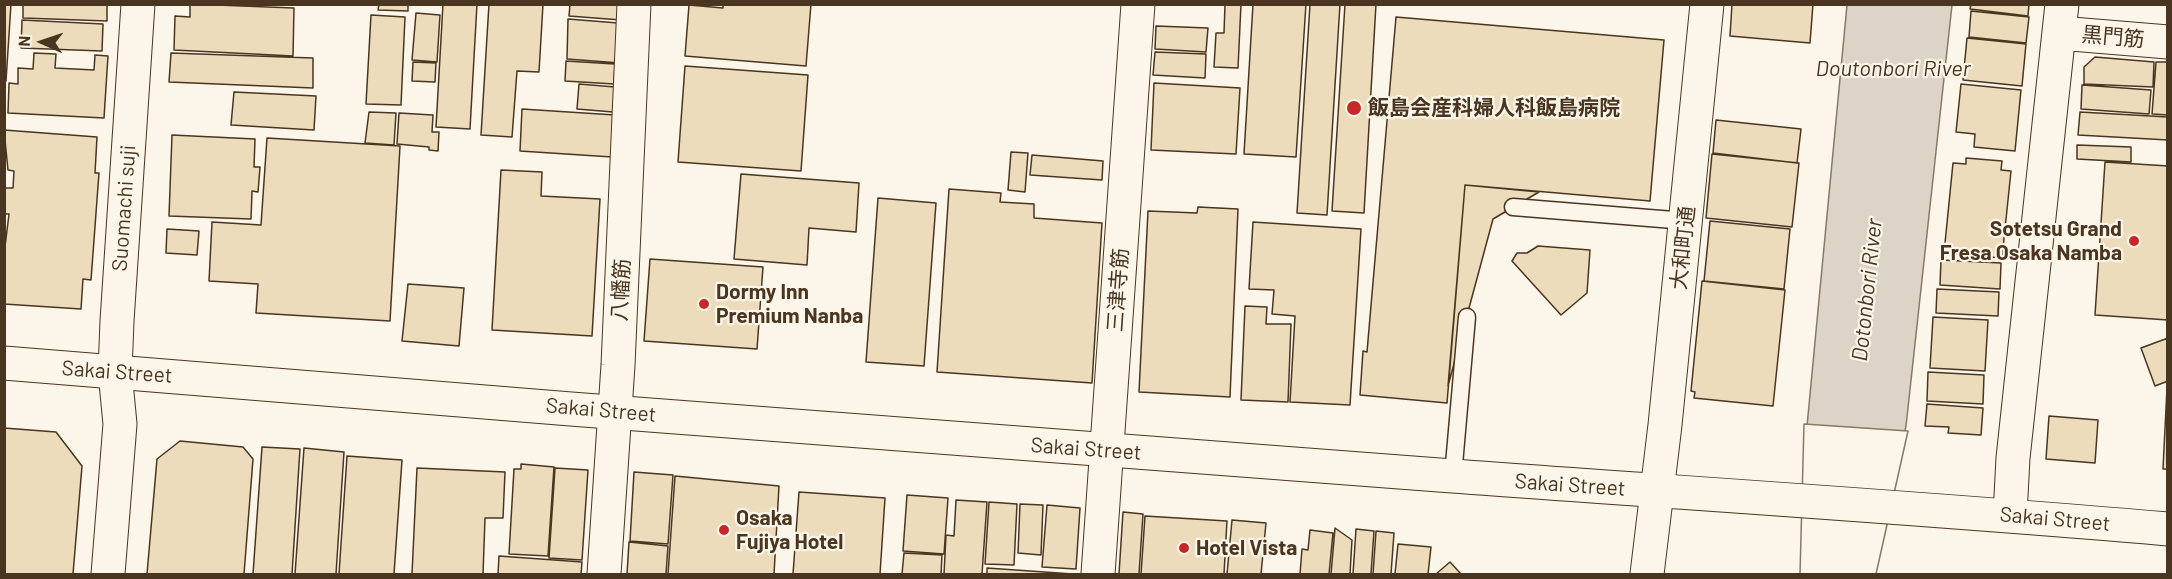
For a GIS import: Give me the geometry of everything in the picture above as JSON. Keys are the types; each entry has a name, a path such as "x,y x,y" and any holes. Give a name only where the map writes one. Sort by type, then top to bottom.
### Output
{"street":[{"name":"Suomachi suji","path":"108,574 120,424 115,372 138,4"},
{"name":"八幡筋","path":"604,574 615,411 634,4"},
{"name":"三津寺筋","path":"1098,574 1138,4"},
{"name":"大和町通","path":"1647,574 1686,221 1707,4"},
{"name":"黒門筋","path":"2060,19 2168,42"},
{"path":"2010,515 2013,458 2060,19"},
{"name":"Sakai Street","path":"4,363 1453,476 1911,506 2168,529"}],"lane":[{"path":"1513,207 1686,221"},
{"path":"1453,476 1467,317"}],"water":[{"name":"Doutonbori River","path":"1847,5 1952,5 1906,426 1873,574 1803,574 1807,426"}],"pier":[{"path":"1804,424 1908,431 1876,574 1800,574"}],"building":[{"path":"4,4 11,4 6,81 4,81"},
{"path":"23,4 107,4 107,21 23,18"},
{"path":"190,4 294,8 293,56 174,50 175,16 190,17"},
{"path":"379,4 408,4 408,11 378,10"},
{"path":"443,4 477,4 470,129 436,127"},
{"path":"489,4 543,4 539,72 517,71 512,137 481,135"},
{"path":"570,4 622,4 621,20 569,16"},
{"path":"723,4 811,4 806,66 685,56 689,5 723,8"},
{"path":"1225,4 1241,4 1238,68 1214,67 1216,33 1224,33"},
{"path":"1253,4 1306,4 1296,157 1244,154"},
{"path":"1310,4 1340,4 1327,215 1297,213"},
{"name":"飯島会産科婦人科飯島病院","path":"1345,4 1376,4 1364,213 1332,211"},
{"path":"1732,4 1813,4 1810,43 1730,36"},
{"path":"1971,4 2029,4 2028,16 1970,9"},
{"path":"1971,11 2029,17 2026,43 1969,37"},
{"path":"416,13 440,15 437,62 412,60"},
{"path":"371,15 405,17 401,105 366,104"},
{"path":"1396,17 1664,40 1650,201 1465,185 1447,403 1360,395 1363,351 1367,352"},
{"path":"568,19 618,23 620,63 567,59"},
{"path":"22,20 103,24 102,51 21,48"},
{"path":"1156,26 1208,28 1206,52 1155,49"},
{"path":"1967,38 2026,44 2022,86 1963,80"},
{"path":"1155,52 1206,54 1205,78 1153,75"},
{"path":"34,53 56,54 55,68 94,70 95,55 108,56 104,118 8,113 9,83 18,84 18,68 33,69"},
{"path":"171,53 313,58 313,88 169,82"},
{"path":"2095,57 2154,62 2153,87 2084,84 2084,67"},
{"path":"566,61 615,64 614,84 565,81"},
{"path":"413,62 436,63 435,82 412,81"},
{"path":"2156,62 2168,62 2168,115 2152,114"},
{"path":"685,66 808,75 801,171 678,162"},
{"path":"1154,83 1240,88 1236,154 1151,150"},
{"path":"579,84 615,87 613,112 577,109"},
{"path":"1961,84 2021,90 2015,151 1974,147 1975,134 1956,132"},
{"path":"2082,85 2151,90 2149,114 2081,109"},
{"path":"234,92 316,96 314,130 231,125"},
{"path":"522,109 615,115 612,157 520,151"},
{"path":"369,112 396,113 394,145 365,143"},
{"path":"2080,112 2168,117 2168,140 2078,135"},
{"path":"399,113 433,115 432,132 439,132 438,151 429,150 429,147 397,144"},
{"path":"1716,120 1801,129 1797,163 1713,153"},
{"path":"4,130 97,137 95,173 99,173 91,280 83,279 81,309 4,304 4,255 9,214 4,214 4,200 5,188 13,188 14,171 8,170"},
{"path":"172,135 255,139 254,167 260,167 258,192 252,191 251,219 169,216"},
{"path":"267,138 400,146 390,321 256,313 258,284 209,281 212,222 261,225"},
{"path":"2077,145 2131,147 2131,162 2077,159"},
{"path":"1011,152 1028,153 1025,192 1008,190"},
{"path":"1712,154 1799,163 1792,227 1706,218"},
{"path":"1032,155 1103,161 1102,180 1030,175"},
{"path":"1966,158 2002,161 2001,170 2011,171 2002,258 1944,253 1953,163 1966,164"},
{"name":"Sotetsu Grand Fresa Osaka Namba","path":"2105,162 2168,166 2168,320 2095,315"},
{"path":"501,170 542,172 541,196 600,199 592,336 492,330"},
{"path":"741,174 859,183 856,232 809,228 807,265 734,259"},
{"path":"1465,185 1539,192 1493,219 1448,386"},
{"path":"949,189 1001,193 1000,202 1034,204 1034,218 1102,223 1092,383 937,372"},
{"path":"878,198 936,203 924,366 866,362"},
{"path":"1198,207 1238,209 1230,397 1139,392 1148,211 1197,213"},
{"path":"1710,221 1790,229 1784,289 1704,281"},
{"path":"1253,222 1361,229 1350,405 1290,402 1295,316 1272,314 1274,290 1249,289"},
{"path":"167,229 199,231 197,255 166,253"},
{"path":"1538,246 1590,250 1587,293 1561,315 1512,261 1517,253 1527,253"},
{"name":"Dormy Inn Premium Nanba","path":"650,259 763,267 757,349 644,341"},
{"path":"1941,260 2001,263 2000,289 1940,285"},
{"path":"1702,281 1785,290 1773,406 1694,398 1695,392 1691,391"},
{"path":"408,284 464,288 459,346 402,341"},
{"path":"1937,289 1999,292 1998,316 1936,313"},
{"path":"1245,306 1267,307 1266,324 1291,324 1288,402 1241,400"},
{"path":"1933,317 1988,320 1985,371 1930,368"},
{"path":"2168,338 2168,381 2155,386 2141,348"},
{"path":"1928,372 1984,375 1983,404 1927,401"},
{"path":"2167,388 2168,469 2163,469"},
{"path":"1927,404 1983,408 1981,435 1948,433 1949,427 1925,426"},
{"path":"2049,416 2098,420 2095,463 2046,459"},
{"path":"4,428 56,432 82,466 73,574 4,574"},
{"path":"180,441 243,447 253,459 244,574 147,574 157,459"},
{"path":"262,447 300,449 292,574 253,574"},
{"path":"304,448 344,452 336,574 295,574"},
{"path":"347,456 402,460 394,574 339,574"},
{"path":"521,464 554,467 548,556 509,554 514,469 521,469"},
{"path":"417,468 505,472 503,518 485,518 483,574 412,574"},
{"path":"555,468 588,470 582,560 549,558"},
{"path":"634,472 673,475 668,544 630,541"},
{"name":"Osaka Fujiya Hotel","path":"675,476 779,486 774,574 668,574"},
{"path":"799,492 885,498 880,574 793,574"},
{"path":"907,495 948,498 944,554 903,551"},
{"path":"956,500 987,502 982,574 944,574 946,535 954,536"},
{"path":"989,502 1017,504 1014,565 985,564"},
{"path":"1020,504 1043,505 1041,555 1018,553"},
{"path":"1047,505 1080,508 1076,569 1042,567"},
{"path":"1123,512 1143,514 1139,574 1119,574"},
{"name":"Hotel Vista","path":"1145,516 1227,521 1224,574 1141,574"},
{"path":"1232,520 1266,523 1261,574 1227,574"},
{"path":"1335,528 1352,540 1350,574 1331,574"},
{"path":"1356,529 1374,531 1371,574 1353,574"},
{"path":"1310,530 1333,533 1329,574 1300,574 1302,549 1308,550"},
{"path":"1376,531 1394,533 1391,574 1373,574"},
{"path":"629,542 668,546 666,574 627,574"},
{"path":"1398,544 1431,547 1428,574 1395,574"},
{"path":"904,553 942,555 941,574 902,574"},
{"path":"499,556 582,562 581,574 498,574"},
{"path":"1450,562 1461,574 1436,574"},
{"path":"987,568 1073,574 987,574"}],"place":[{"name":"飯島会産科婦人科飯島病院","path":"1354,108"},
{"name":"Sotetsu Grand Fresa Osaka Namba","path":"2134,241"},
{"name":"Dormy Inn Premium Nanba","path":"704,304"},
{"name":"Osaka Fujiya Hotel","path":"724,530"},
{"name":"Hotel Vista","path":"1184,548"}],"water label":[{"name":"Dotonbori River","path":"1867,290"}]}
